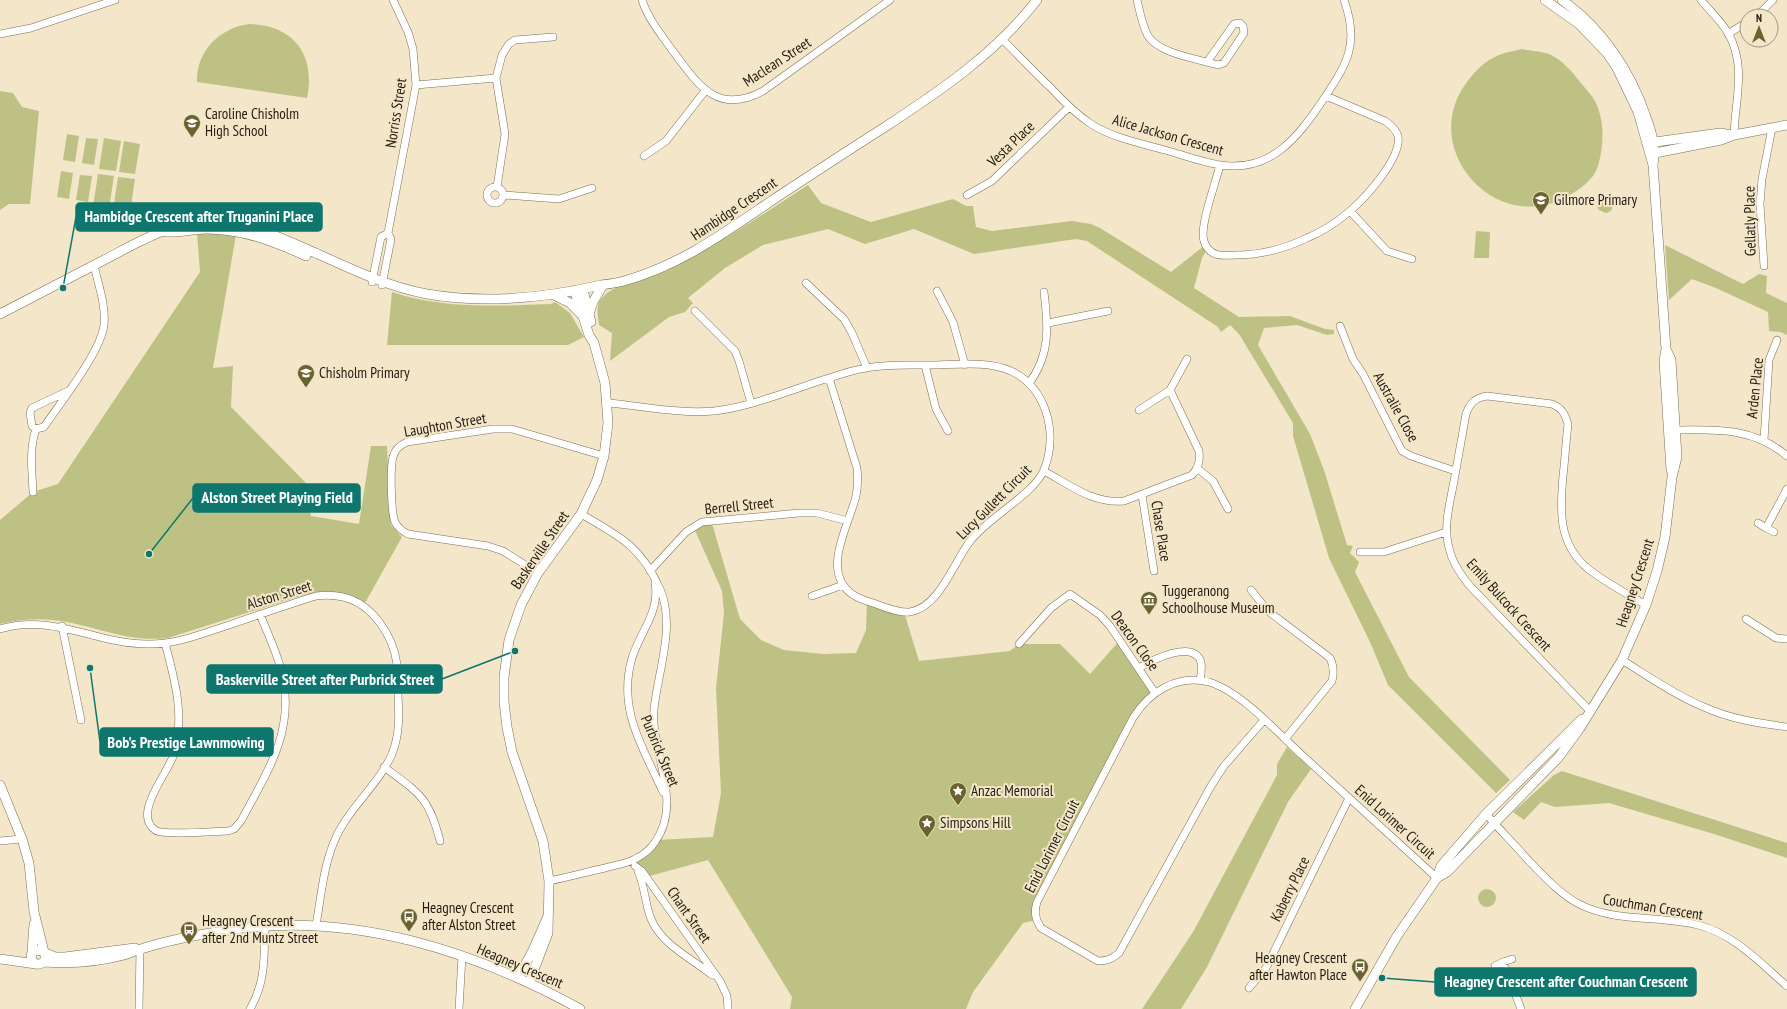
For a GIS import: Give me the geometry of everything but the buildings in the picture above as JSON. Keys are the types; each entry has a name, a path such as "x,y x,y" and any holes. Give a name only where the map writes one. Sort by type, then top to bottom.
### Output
{"street":[{"path":"0,34 31,28 115,0"},
{"name":"Norriss Street","path":"385,284 391,239 388,233 416,85 411,43 402,16 393,0"},
{"name":"Maclean Street","path":"642,0 648,15 695,80 705,90 722,99 734,100 752,97 763,91 887,1"},
{"name":"Hambidge Crescent","path":"0,314 143,240 175,226 201,222 230,223 247,226 277,236 373,280 445,297 510,299 554,295 623,281 674,262 709,244 778,196 938,92 971,67 1002,39 1037,0"},
{"path":"1137,0 1145,28 1149,37 1155,44 1168,51 1207,62 1218,65 1224,63 1244,33 1243,26 1240,23 1234,24 1207,62"},
{"name":"Alice Jackson Crescent","path":"1002,39 1069,107 1090,124 1114,136 1220,165 1252,164 1267,159 1281,151 1300,134 1346,64 1351,43 1351,21 1344,0"},
{"name":"Heagney Crescent","path":"1545,0 1581,21"},
{"name":"Heagney Crescent","path":"1437,878 1447,872 1558,758 1570,743 1622,660 1646,605 1657,571 1665,537 1672,477 1677,457 1672,430 1671,360 1666,349 1652,153 1639,95 1632,82 1609,52 1562,0"},
{"path":"1701,0 1728,34 1734,46 1738,60 1740,74 1734,135"},
{"path":"1765,8 1773,0"},
{"path":"1728,34 1739,27"},
{"path":"497,187 505,134 496,78 502,55 509,44 515,40 552,37"},
{"path":"416,85 496,78"},
{"path":"644,156 666,141 705,90"},
{"path":"1220,165 1202,232 1206,247 1214,254 1220,256 1248,255 1284,247 1307,238 1329,226 1350,211 1372,188 1382,175 1396,151 1398,138 1393,127 1385,121 1326,96"},
{"name":"Vesta Place","path":"967,195 992,181 1069,107"},
{"path":"1652,153 1721,140 1734,135 1787,125"},
{"name":"Gellatly Place","path":"1764,266 1760,204 1762,179 1772,128"},
{"path":"1650,143 1720,133 1734,135"},
{"path":"492,187 497,187 502,190 503,195 501,201 498,203 494,203 489,200 487,195 488,190 492,187"},
{"path":"503,195 558,199 592,188"},
{"path":"1350,211 1387,251 1412,259"},
{"name":"Norriss Street","path":"373,280 381,237 388,233"},
{"path":"36,429 44,427 94,353 102,337 104,313 94,265"},
{"path":"806,283 844,320 852,333 867,368"},
{"path":"554,295 570,302 586,315 603,285"},
{"name":"Baskerville Street","path":"529,983 550,924 548,916 549,881 543,841 512,752 504,702 504,677 509,640 521,605 538,573 580,514 597,480 604,456 608,423 608,402 605,384 579,291"},
{"path":"937,291 956,328 965,365"},
{"path":"1029,383 1039,367 1045,351 1048,322 1044,292"},
{"path":"695,311 735,351 750,403"},
{"path":"1048,322 1108,311"},
{"name":"Australie Close","path":"1340,326 1353,359 1363,374 1402,451 1411,456 1455,471"},
{"name":"Arden Place","path":"1764,440 1769,360 1777,340"},
{"path":"1139,410 1170,390 1187,359"},
{"path":"925,365 936,409 948,431"},
{"name":"Lucy Gullett Circuit","path":"608,402 694,411 715,411 750,403 829,378 867,368 925,365 995,366 1009,371 1029,383 1039,396 1044,407 1050,430 1048,454 1044,471 1031,487 972,538 938,593 930,602 920,609 909,612 898,611 859,599 850,593 843,585"},
{"path":"812,596 843,585 838,572 837,562 856,496 858,479 857,468 829,378"},
{"path":"1044,471 1100,500 1112,502 1124,501 1186,479 1198,469 1200,460 1199,451 1170,390"},
{"path":"36,429 31,422 30,413 32,408 68,391"},
{"name":"Emily Bulcock Crescent","path":"1590,711 1460,574 1451,554 1446,532 1448,514 1466,414 1469,406 1474,401 1480,397 1487,396 1558,406 1564,414 1568,424 1560,508 1562,523 1569,544 1576,556 1590,570 1646,605"},
{"path":"33,492 32,440 36,429"},
{"name":"Laughton Street","path":"538,573 503,551 488,546 408,534 402,531 392,513 391,464 396,450 407,442 493,429 512,429 604,456"},
{"path":"1672,430 1736,432 1764,440 1787,456"},
{"path":"1198,469 1213,481 1228,510"},
{"path":"1766,528 1787,489"},
{"name":"Chase Place","path":"1142,495 1154,572"},
{"name":"Berrell Street","path":"652,573 686,532 702,522 799,513 817,514 848,521"},
{"name":"Purbrick Street","path":"549,881 634,863 650,849 660,833 665,819 666,799 655,727 654,710 666,627 662,594 652,573 635,550 616,534 580,514"},
{"path":"1758,523 1774,532"},
{"path":"1360,552 1384,552 1446,532"},
{"name":"Purbrick Street","path":"652,573 656,590 656,606 632,658 627,699 635,732 666,799"},
{"path":"1251,590 1268,611 1330,658 1332,663 1334,672 1332,681 1285,739"},
{"name":"Deacon Close","path":"1019,644 1051,608 1070,594 1100,615 1110,626 1155,693"},
{"name":"Alston Street","path":"0,629 29,625 62,626 128,642 146,644 165,643 189,638 316,596 330,595 343,597 368,610 387,634 397,664 399,728 394,748 384,767 342,826 334,840 327,864 316,925"},
{"path":"165,643 179,701 180,719 174,754 149,803 147,817 151,826 160,833 228,831 234,829 241,821 275,757 283,731 286,713 286,694 283,676 260,614"},
{"path":"1746,619 1776,638 1787,639"},
{"path":"62,626 81,720"},
{"path":"1139,668 1162,656 1178,652 1191,651 1197,655 1200,661 1200,681"},
{"path":"1622,660 1679,696 1702,707 1738,719 1787,727"},
{"name":"Enid Lorimer Circuit","path":"1264,720 1224,766 1211,786 1122,950 1113,958 1106,961 1098,961 1041,928 1036,920 1035,908 1132,718 1140,706 1155,693 1177,682 1200,681 1222,686 1235,694 1264,720 1285,739 1437,878"},
{"name":"Heagney Crescent","path":"1355,1009 1397,936 1437,878 1441,866 1486,814 1590,711"},
{"path":"384,767 421,795 434,818 440,841"},
{"path":"0,785 22,839 31,875 34,912 42,958 32,960 34,912"},
{"name":"Kaberry Place","path":"1249,988 1266,968 1349,798"},
{"name":"Couchman Crescent","path":"1486,814 1550,882 1579,904 1595,911 1611,915 1682,922 1714,930 1730,938 1787,986"},
{"path":"0,841 22,839"},
{"name":"Chant Street","path":"634,863 643,883 650,918 656,929 668,942 720,981"},
{"name":"Chant Street","path":"634,863 642,871 720,981 727,996 728,1009"},
{"name":"Baskerville Street","path":"518,978 533,950 548,916"},
{"path":"250,1009 260,990 263,978 265,925"},
{"name":"Heagney Crescent","path":"2,960 55,957 66,960 108,955 124,955 140,949 229,930 265,925 316,925 383,934 462,956 518,978 580,1009"},
{"path":"139,1009 140,949"},
{"name":"Heagney Crescent","path":"2,960 26,957 32,952"},
{"path":"459,1009 462,956"},
{"path":"1495,966 1512,959"},
{"path":"1503,962 1521,1009"}],"green space":[{"path":"249,24 265,26 278,30 290,37 298,45 308,68 309,83 307,98 197,82 201,60 205,51 212,43 228,30"},
{"path":"1522,49 1549,54 1566,66 1595,101 1601,117 1602,125 1602,141 1598,166 1590,180 1581,188 1566,197 1539,206 1514,205 1490,195 1471,179 1458,158 1451,133 1454,107 1470,78 1481,66 1494,57"},
{"path":"0,91 13,93 22,107 39,111 30,204 9,204 0,210"},
{"path":"67,134 79,136 75,162 63,160"},
{"path":"86,138 98,139 94,165 82,163"},
{"path":"104,138 121,141 116,171 99,169"},
{"path":"124,141 140,144 135,174 119,172"},
{"path":"61,171 73,173 69,199 57,197"},
{"path":"98,174 114,176 109,209 93,207"},
{"path":"80,175 92,176 88,202 76,200"},
{"path":"118,177 135,179 130,213 113,210"},
{"path":"808,185 821,203 871,222 953,199 966,206 973,206 976,227 992,231 1072,221 1091,224 1100,228 1171,272 1204,246 1206,251 1202,258 1194,288 1239,317 1290,316 1325,329 1334,330 1334,334 1327,335 1297,325 1264,328 1258,345 1310,434 1324,470 1347,545 1353,546 1350,553 1359,562 1355,572 1409,677 1510,780 1496,793 1388,685 1370,642 1329,558 1293,436 1293,423 1239,334 1230,325 1221,332 1218,327 1087,241 1076,239 974,254 914,229 865,244 828,229 763,245 725,268 688,298 693,303 685,312 669,317 610,361 612,333 599,325 598,311 598,304 608,292 624,284 658,274 685,262"},
{"path":"1610,199 1614,202 1611,211 1606,213 1599,210 1597,207 1600,202"},
{"path":"1476,231 1490,232 1489,258 1474,258"},
{"path":"197,233 236,235 213,368 233,366 231,407 305,482 311,516 359,524 371,446 387,446 391,525 402,537 365,603 342,593 325,592 309,594 168,638 152,639 123,636 82,625 46,619 13,621 0,624 0,520 33,492 58,484 200,272"},
{"path":"1665,245 1743,284 1759,274 1767,276 1766,293 1787,303 1787,335 1780,332 1769,331 1768,312 1716,288 1692,279 1669,300"},
{"path":"392,292 450,304 491,306 551,304 555,302 570,313 584,337 568,345 387,345"},
{"name":"Simpsons Hill","path":"711,520 740,619 761,640 784,650 823,654 856,653 866,630 867,601 904,612 919,661 1010,651 1019,644 1060,644 1090,674 1120,640 1155,693 1140,706 1037,902 1036,920 1023,923 973,992 966,1009 790,1009 792,997 708,860 646,877 633,860 657,840 713,837 721,793 716,688 724,613 722,591 693,526"},
{"path":"1287,747 1311,769 1288,802 1207,967 1181,1009 1142,1009 1193,932 1277,775 1277,764"},
{"path":"1562,771 1787,843 1787,858 1714,834 1609,803 1555,807 1541,802 1524,820 1513,812 1554,775"},
{"path":"1487,889 1493,892 1496,898 1493,904 1487,907 1481,904 1478,898 1481,892"}],"place":[{"name":"Caroline Chisholm High School","path":"192,138"},
{"name":"Gilmore Primary","path":"1541,215"},
{"name":"Hambidge Crescent after Truganini Place","path":"63,288"},
{"name":"Chisholm Primary","path":"306,388"},
{"name":"Alston Street Playing Field","path":"149,554"},
{"name":"Tuggeranong Schoolhouse Museum","path":"1149,615"},
{"name":"Baskerville Street after Purbrick Street","path":"515,651"},
{"name":"Bob's Prestige Lawnmowing","path":"90,668"},
{"name":"Anzac Memorial","path":"958,806"},
{"name":"Simpsons Hill","path":"927,838"},
{"name":"Heagney Crescent after Alston Street","path":"409,932"},
{"name":"Heagney Crescent after 2nd Muntz Street","path":"189,945"},
{"name":"Heagney Crescent after Couchman Crescent","path":"1382,978"},
{"name":"Heagney Crescent after Hawton Place","path":"1360,982"}]}
